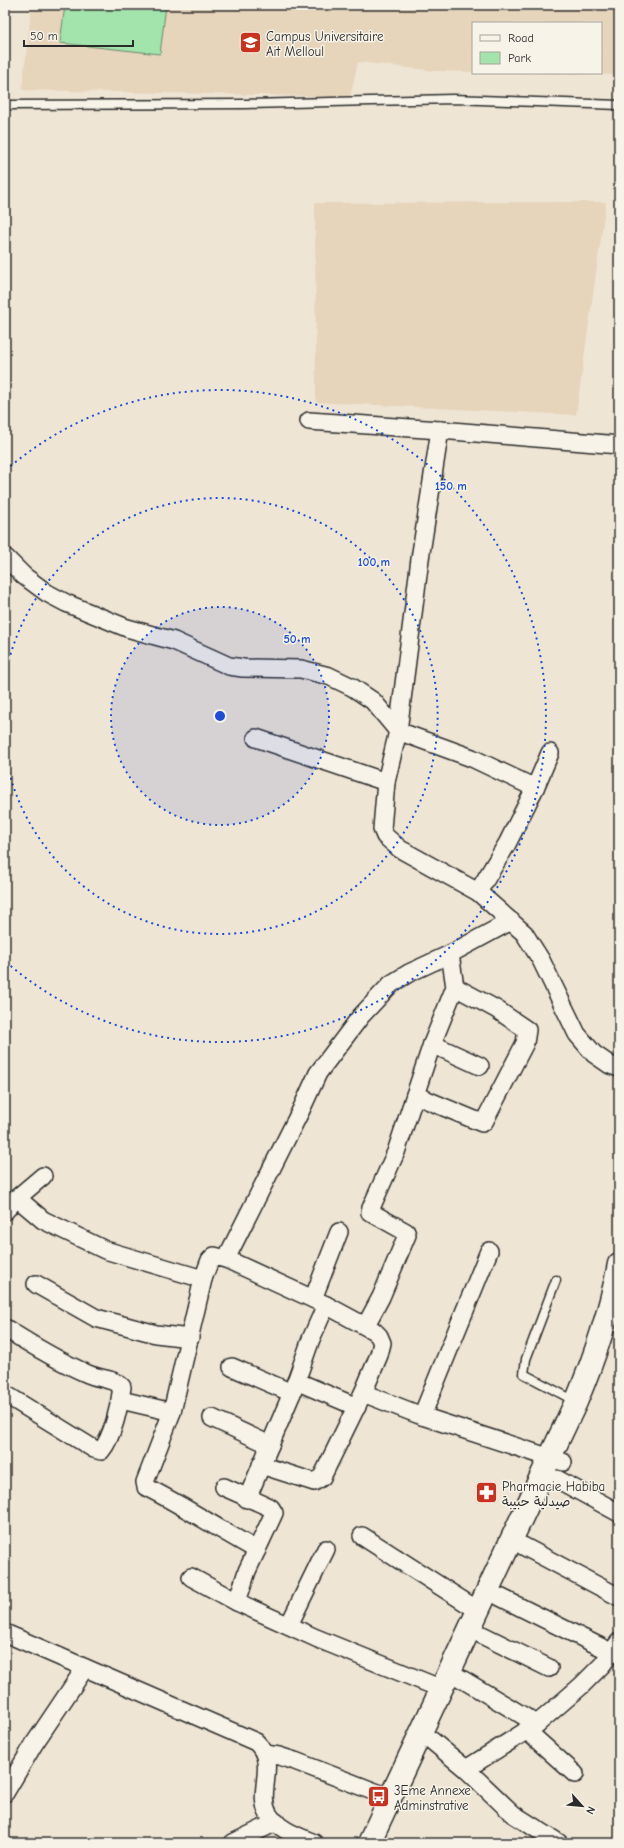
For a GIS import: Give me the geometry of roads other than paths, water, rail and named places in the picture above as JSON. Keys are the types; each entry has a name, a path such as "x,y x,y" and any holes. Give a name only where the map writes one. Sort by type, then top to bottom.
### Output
{"main road":[{"path":"382,1843 431,1740 480,1611 557,1466 576,1402 598,1346 607,1317 619,1264"},
{"path":"369,1843 451,1684 482,1635 500,1597 557,1466 596,1384 619,1313"}],"street":[{"path":"309,421 440,430 619,446"},
{"path":"440,430 420,559 398,731 386,782 382,829 384,836 400,849 478,892 524,934 542,960 577,1034 594,1054 619,1068"},
{"path":"5,557 24,576 47,593 66,603 127,628 174,641 229,666 243,668 301,669 329,676 352,687 373,701 398,731 472,758 535,788"},
{"path":"256,738 386,782"},
{"path":"478,892 507,844 550,754"},
{"path":"226,1259 318,1073 361,1016 391,984 511,921"},
{"path":"366,1325 381,1296 407,1235 406,1232 370,1212 396,1152 432,1044 455,988 450,954"},
{"path":"415,1095 482,1123 484,1122 525,1043 527,1030 502,1012 455,988"},
{"path":"432,1044 480,1066"},
{"path":"5,1211 17,1198 43,1176"},
{"path":"17,1198 43,1220 105,1250 203,1279"},
{"path":"248,1499 294,1387 311,1339 319,1302 339,1232"},
{"path":"422,1416 489,1250"},
{"path":"257,1550 224,1532 176,1502 146,1487 146,1482 172,1412 203,1279 210,1260 214,1256 226,1259 366,1325 379,1336 382,1343 380,1355 360,1400 322,1477 314,1482 261,1465"},
{"path":"36,1284 96,1318 156,1334 190,1338"},
{"path":"5,1328 58,1362 95,1377 119,1383 122,1387 121,1400 106,1445 101,1451 94,1449 5,1394"},
{"path":"232,1367 294,1387 360,1400 422,1416 557,1466 619,1513"},
{"path":"121,1400 172,1412"},
{"path":"212,1418 270,1445"},
{"path":"224,1487 271,1508 274,1513 247,1571 237,1602"},
{"path":"362,1536 480,1611"},
{"path":"523,1546 619,1597"},
{"path":"288,1625 326,1549"},
{"path":"191,1577 237,1602 316,1638 451,1684 532,1727 575,1774"},
{"path":"466,1769 532,1727 581,1686 602,1665 615,1647 500,1597"},
{"path":"5,1633 252,1739 260,1746 265,1754 268,1771 265,1800 269,1815 287,1831 314,1843"},
{"path":"482,1635 549,1668"},
{"path":"5,1793 34,1744 85,1668"},
{"path":"431,1740 466,1769 513,1814 559,1843"},
{"path":"265,1754 279,1756 295,1761 391,1798"},
{"path":"233,1843 276,1822"}],"lane":[{"path":"5,105 244,104 453,99 619,106"},
{"path":"556,1280 526,1359 524,1374 576,1402"}],"place":[{"name":"Campus Universitaire Ait Melloul","path":"250,43"},
{"name":"Pharmacie Habiba صيدلية حبيبة","path":"486,1493"},
{"name":"3Eme Annexe Adminstrative","path":"378,1797"}]}
